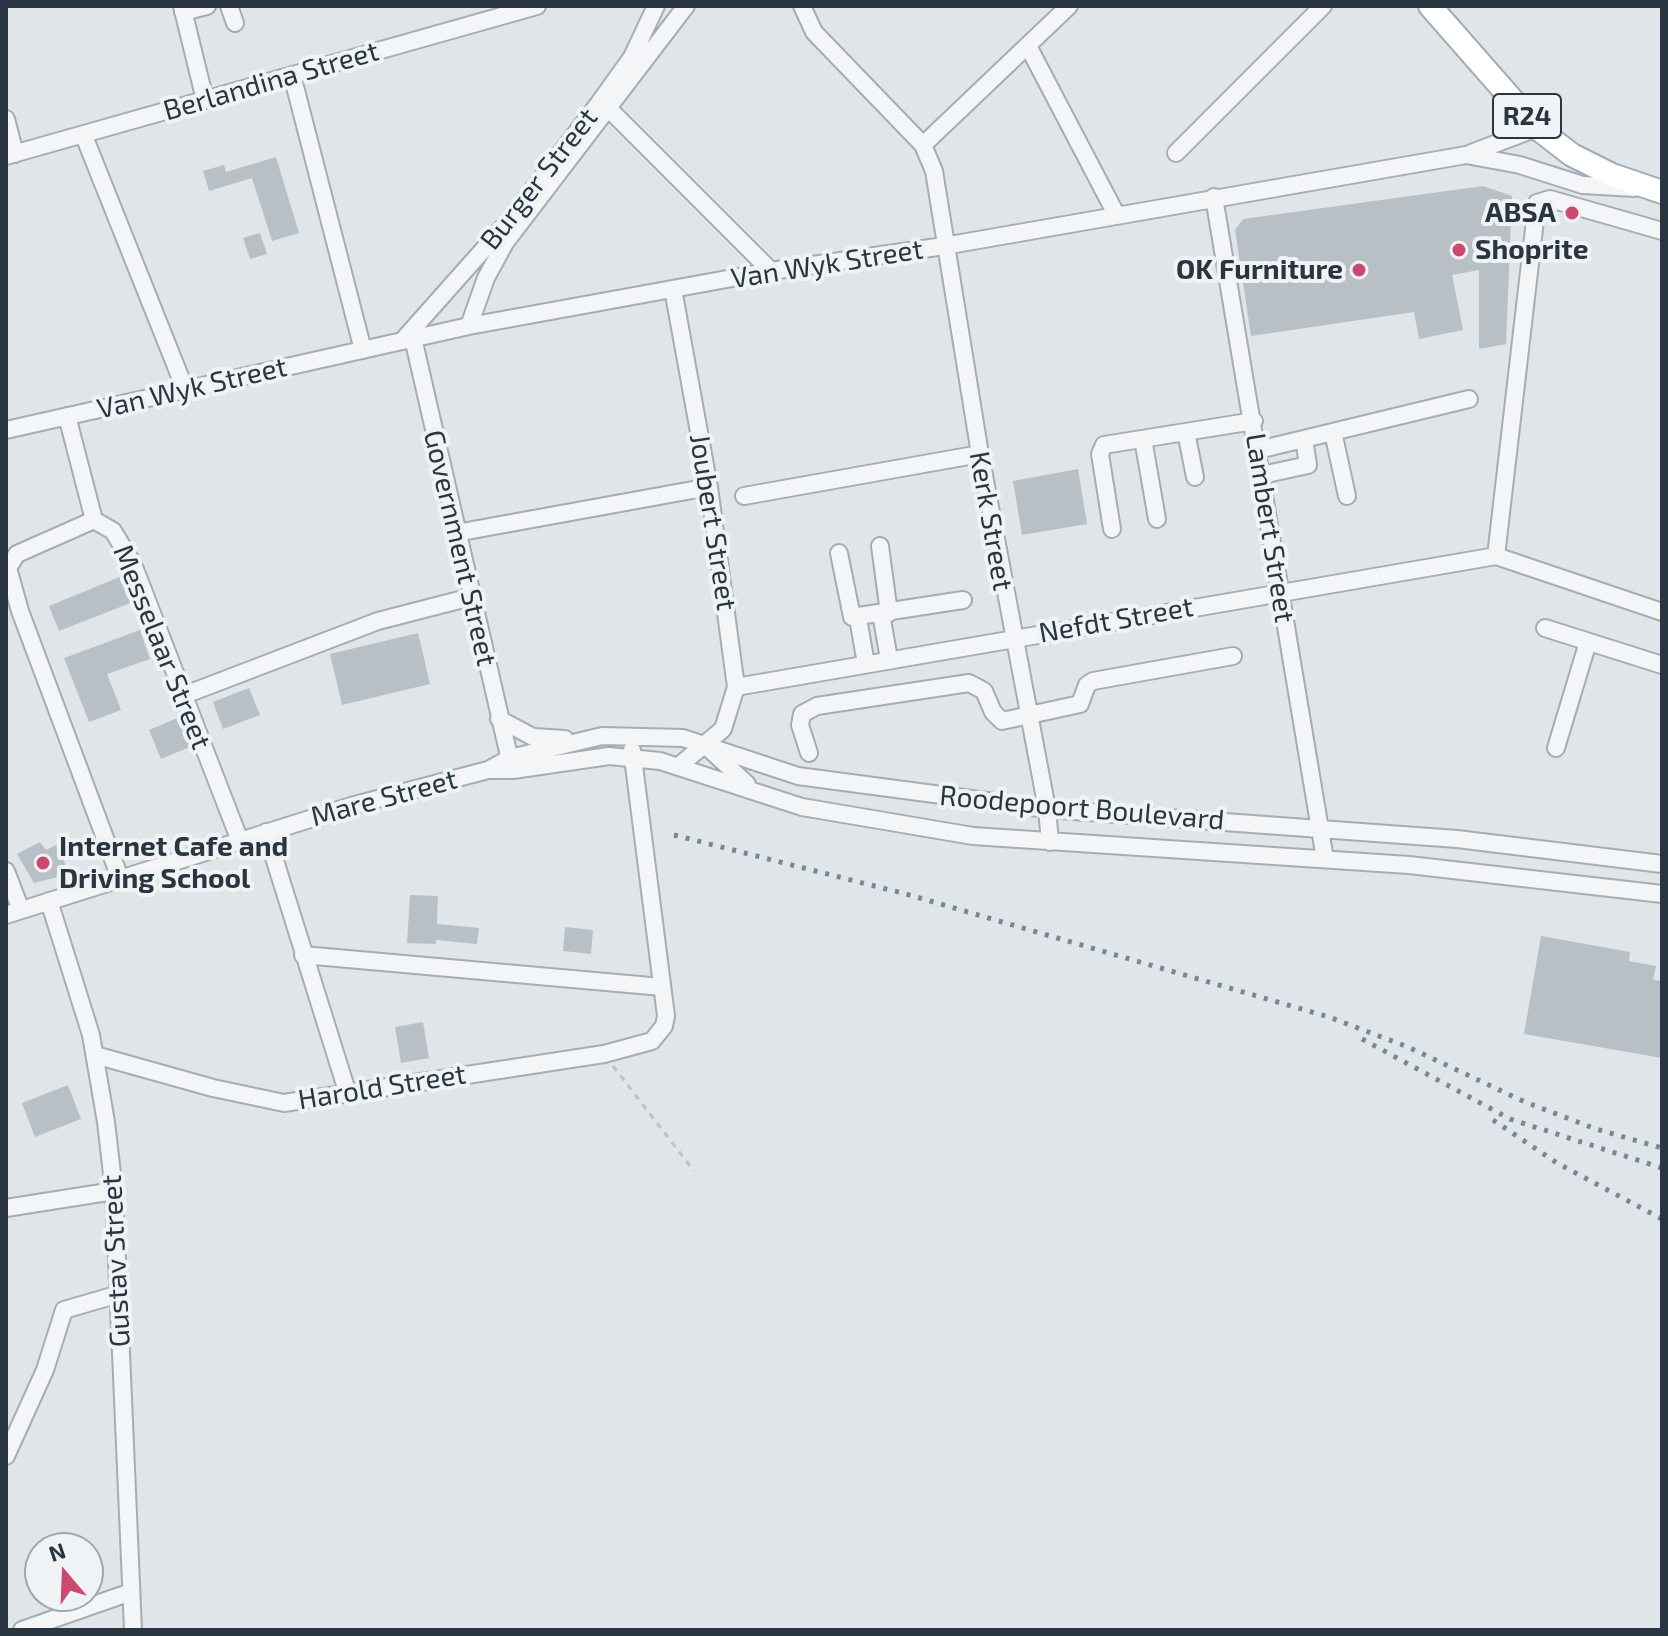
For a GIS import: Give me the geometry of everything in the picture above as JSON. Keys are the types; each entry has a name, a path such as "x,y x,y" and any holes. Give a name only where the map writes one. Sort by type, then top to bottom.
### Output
{"main road":[{"name":"R24","path":"1430,6 1537,128 1572,155 1612,175 1657,190"}],"street":[{"path":"205,100 182,9 207,6"},
{"path":"229,6 235,23"},
{"name":"Berlandina Street","path":"11,155 537,6"},
{"name":"Burger Street","path":"408,339 507,223 599,103 632,57 656,6"},
{"name":"Burger Street","path":"469,326 486,278 505,243 686,6"},
{"path":"802,6 814,32 923,145 1069,6"},
{"path":"1176,153 1323,6"},
{"path":"1028,46 1116,214"},
{"path":"292,75 363,350"},
{"path":"609,109 771,271"},
{"path":"6,119 11,155"},
{"path":"1466,155 1537,128"},
{"path":"84,136 185,389"},
{"name":"Kerk Street","path":"923,145 934,171 944,246 1012,637 1047,809 1050,842"},
{"name":"Van Wyk Street","path":"6,430 469,326 771,271 944,246 1466,155 1520,165 1583,185 1657,190"},
{"path":"1583,185 1616,217"},
{"name":"Lambert Street","path":"1214,197 1254,421 1325,859"},
{"path":"1662,231 1544,199 1535,209 1496,556 1662,612"},
{"name":"Joubert Street","path":"673,289 709,487 736,687 723,729 680,765"},
{"name":"Government Street","path":"408,339 511,764"},
{"path":"1258,450 1469,399"},
{"name":"Messelaar Street","path":"67,416 94,520 113,531 127,551 240,841"},
{"path":"1112,529 1100,450 1108,444 1254,421"},
{"path":"1186,432 1195,477"},
{"path":"1333,432 1347,496"},
{"path":"1143,439 1157,519"},
{"path":"1262,475 1308,465 1304,439"},
{"path":"744,496 980,454"},
{"path":"456,533 709,487"},
{"path":"94,520 17,554 8,568 20,611 120,878"},
{"path":"880,546 889,659"},
{"path":"839,553 849,614 858,618 963,600"},
{"name":"Nefdt Street","path":"736,687 1496,556"},
{"path":"182,696 378,621 471,597"},
{"path":"858,618 866,664"},
{"path":"1545,628 1662,665"},
{"path":"1556,748 1588,642"},
{"path":"809,753 800,725 802,714 817,706 938,685 969,683 984,691 993,712 1002,721 1080,704 1087,685 1093,681 1233,656"},
{"path":"499,719 533,737 602,736"},
{"name":"Roodepoort Boulevard","path":"511,764 602,736 683,738 798,776 1047,809 1320,828 1662,864"},
{"path":"303,955 662,987 631,736"},
{"path":"705,744 731,773 761,793"},
{"name":"Roodepoort Boulevard","path":"511,764 577,758 632,758 680,765 802,807 973,836 1325,859 1662,894"},
{"name":"Mare Street","path":"14,912 266,832 511,764"},
{"path":"266,832 347,1091"},
{"path":"6,871 14,912"},
{"path":"1600,888 1662,904"},
{"name":"Gustav Street","path":"49,901 95,1055 114,1191 133,1630"},
{"name":"Harold Street","path":"95,1055 270,1101 308,1100 347,1091 604,1054 644,1045 664,1026 662,987"},
{"path":"6,1208 114,1191"},
{"path":"6,1456 45,1370 63,1311 119,1294"},
{"path":"22,1630 131,1592"}],"path":[{"path":"604,1054 694,1171"}],"building":[{"path":"276,157 299,233 272,241 252,178 209,191 203,171 224,165 226,172"},
{"path":"1483,186 1512,196 1506,344 1479,349 1479,270 1452,275 1463,330 1419,339 1414,312 1251,336 1235,230 1243,219"},
{"path":"260,233 267,254 250,259 243,238"},
{"path":"1078,469 1087,524 1022,535 1013,481"},
{"path":"122,576 133,602 59,631 49,606"},
{"path":"140,630 150,659 107,674 121,710 89,722 64,658"},
{"path":"418,633 430,684 342,705 330,654"},
{"path":"249,688 260,715 223,729 213,702"},
{"path":"180,717 192,746 161,759 149,730"},
{"name":"Internet Cafe and Driving School","path":"40,842 46,850 56,845 70,874 34,883 17,854"},
{"path":"410,895 438,896 437,924 479,928 477,944 436,940 436,944 407,943"},
{"path":"565,927 593,930 591,954 563,951"},
{"path":"1541,936 1630,952 1629,961 1656,966 1653,980 1662,981 1662,1058 1524,1034"},
{"path":"423,1022 429,1058 401,1063 395,1027"},
{"path":"68,1085 81,1119 35,1137 22,1103"}],"railway":[{"path":"674,835 906,894 1329,1017 1408,1047 1525,1102 1596,1129 1662,1148"},
{"path":"1362,1039 1510,1119 1662,1168"},
{"path":"1493,1120 1557,1163 1662,1219"}],"place":[{"name":"ABSA","path":"1572,213"},
{"name":"Shoprite","path":"1459,250"},
{"name":"OK Furniture","path":"1359,270"},
{"name":"Internet Cafe and Driving School","path":"43,863"}]}
